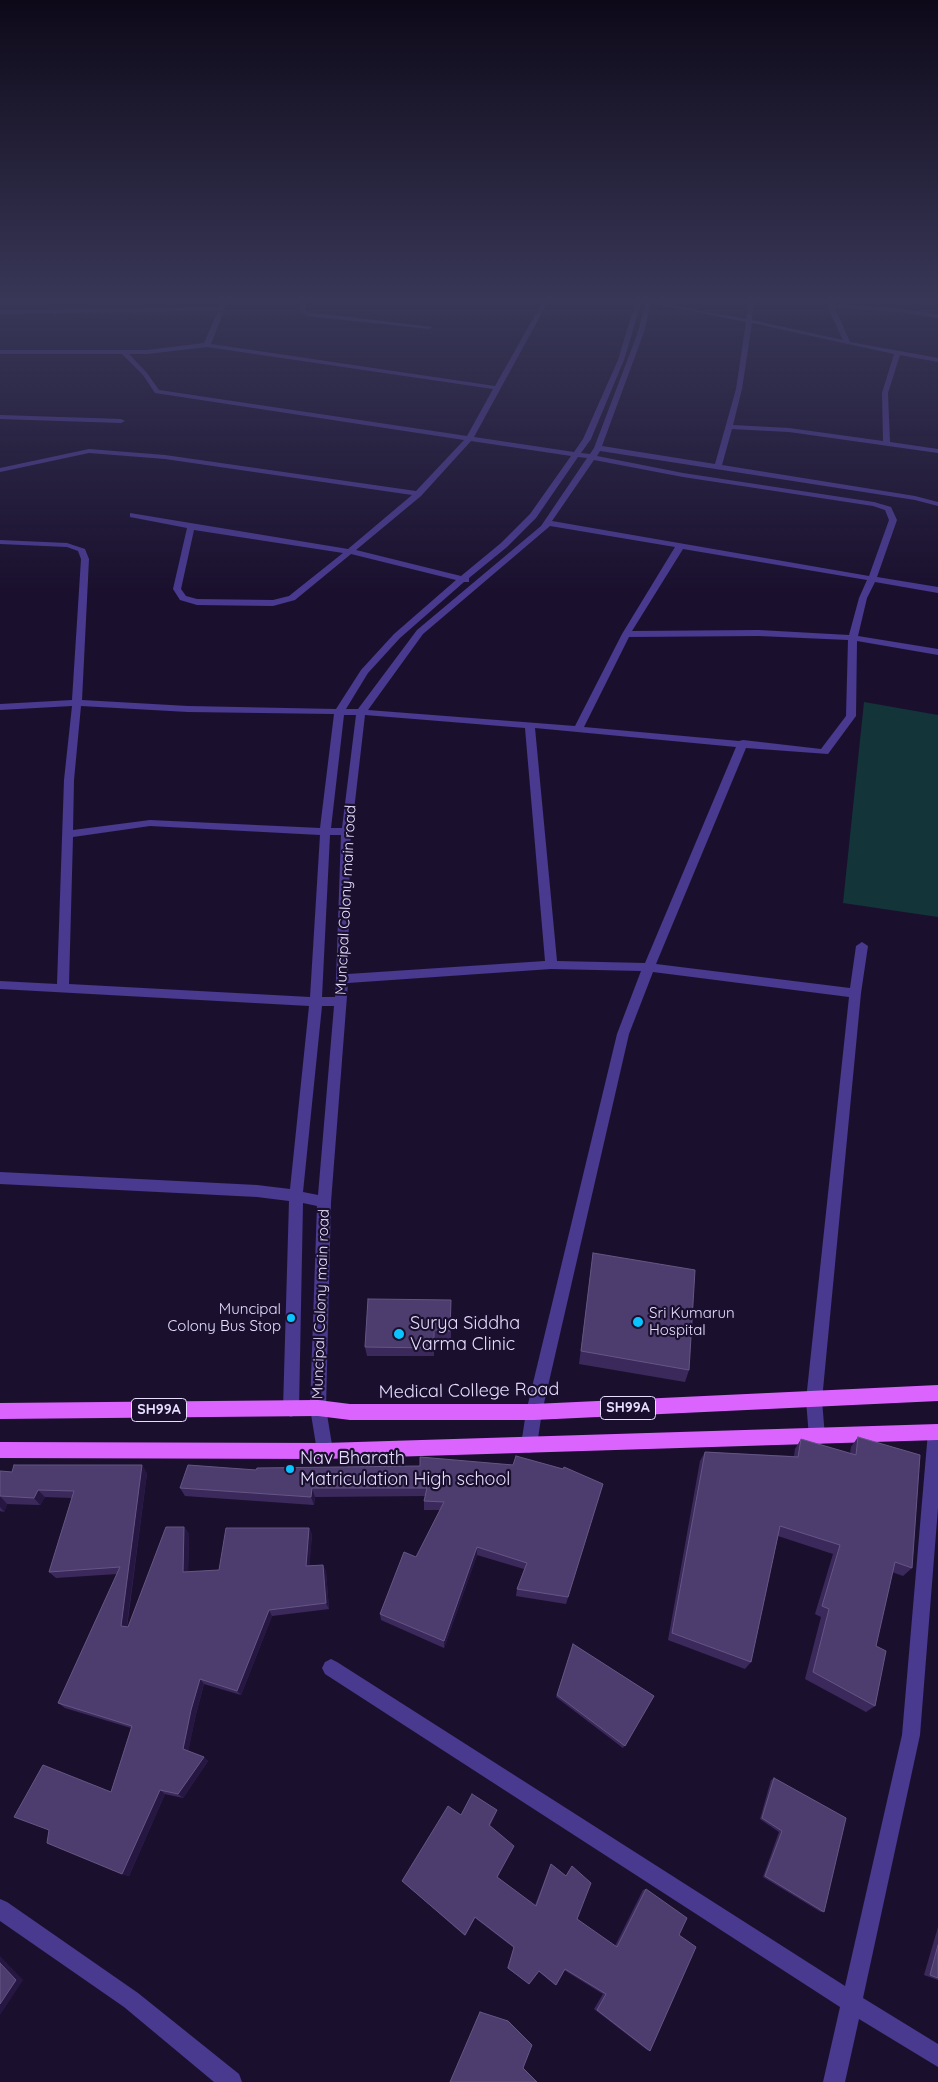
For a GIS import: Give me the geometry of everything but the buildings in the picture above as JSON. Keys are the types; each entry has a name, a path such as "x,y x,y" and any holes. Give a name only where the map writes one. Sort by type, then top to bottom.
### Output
{"main road":[{"name":"Medical College Road","path":"0,1411 318,1408 350,1412 534,1412 938,1393"},
{"name":"SH99A","path":"0,1450 325,1451 937,1432"}],"street":[{"path":"191,397 576,455 595,453 718,466 915,498 938,504"},
{"path":"191,527 177,588 183,598 196,602 273,603 292,598 418,494 469,439 492,397"},
{"path":"291,1408 296,1196 316,1002 325,832 339,712 364,672 396,636 461,579 504,545 533,516 587,438 606,397"},
{"name":"Muncipal Colony main road","path":"325,1451 318,1408 324,1202 342,979 346,832 361,712 420,632 548,523 595,453 616,397"},
{"path":"718,466 736,397"},
{"path":"885,397 886,444"},
{"path":"0,417 121,421"},
{"path":"728,427 789,430 938,451"},
{"path":"0,470 89,452 166,457 418,494"},
{"path":"0,707 77,703 188,709 361,712 530,724 824,752 851,716 852,638 863,598 893,520 888,509 874,504 683,475 595,453"},
{"path":"133,516 191,527 348,551 478,584"},
{"path":"548,523 938,590"},
{"path":"0,542 68,545 81,549 85,559 77,703 69,780 63,988"},
{"path":"578,730 626,634 681,545"},
{"path":"626,634 759,633 852,638 938,652"},
{"path":"530,724 551,965"},
{"path":"529,1446 534,1412 623,1034 744,743"},
{"path":"67,834 150,823 346,832"},
{"path":"817,1437 814,1400 855,992 862,946"},
{"path":"342,979 551,965 649,968 855,992"},
{"path":"1,988 63,988 316,1002 340,1001"},
{"path":"0,1178 257,1192 296,1196 324,1202"},
{"path":"834,2082 911,1735 937,1432"},
{"path":"331,1668 852,2003 938,2056"},
{"path":"0,1909 131,2000 231,2082"}],"green space":[{"path":"864,702 938,715 938,917 843,903"}],"place":[{"name":"Muncipal Colony Bus Stop","path":"291,1318"},
{"name":"Sri Kumarun Hospital","path":"638,1322"},
{"name":"Surya Siddha Varma Clinic","path":"399,1334"},
{"name":"Nav Bharath Matriculation High school","path":"290,1469"}]}
